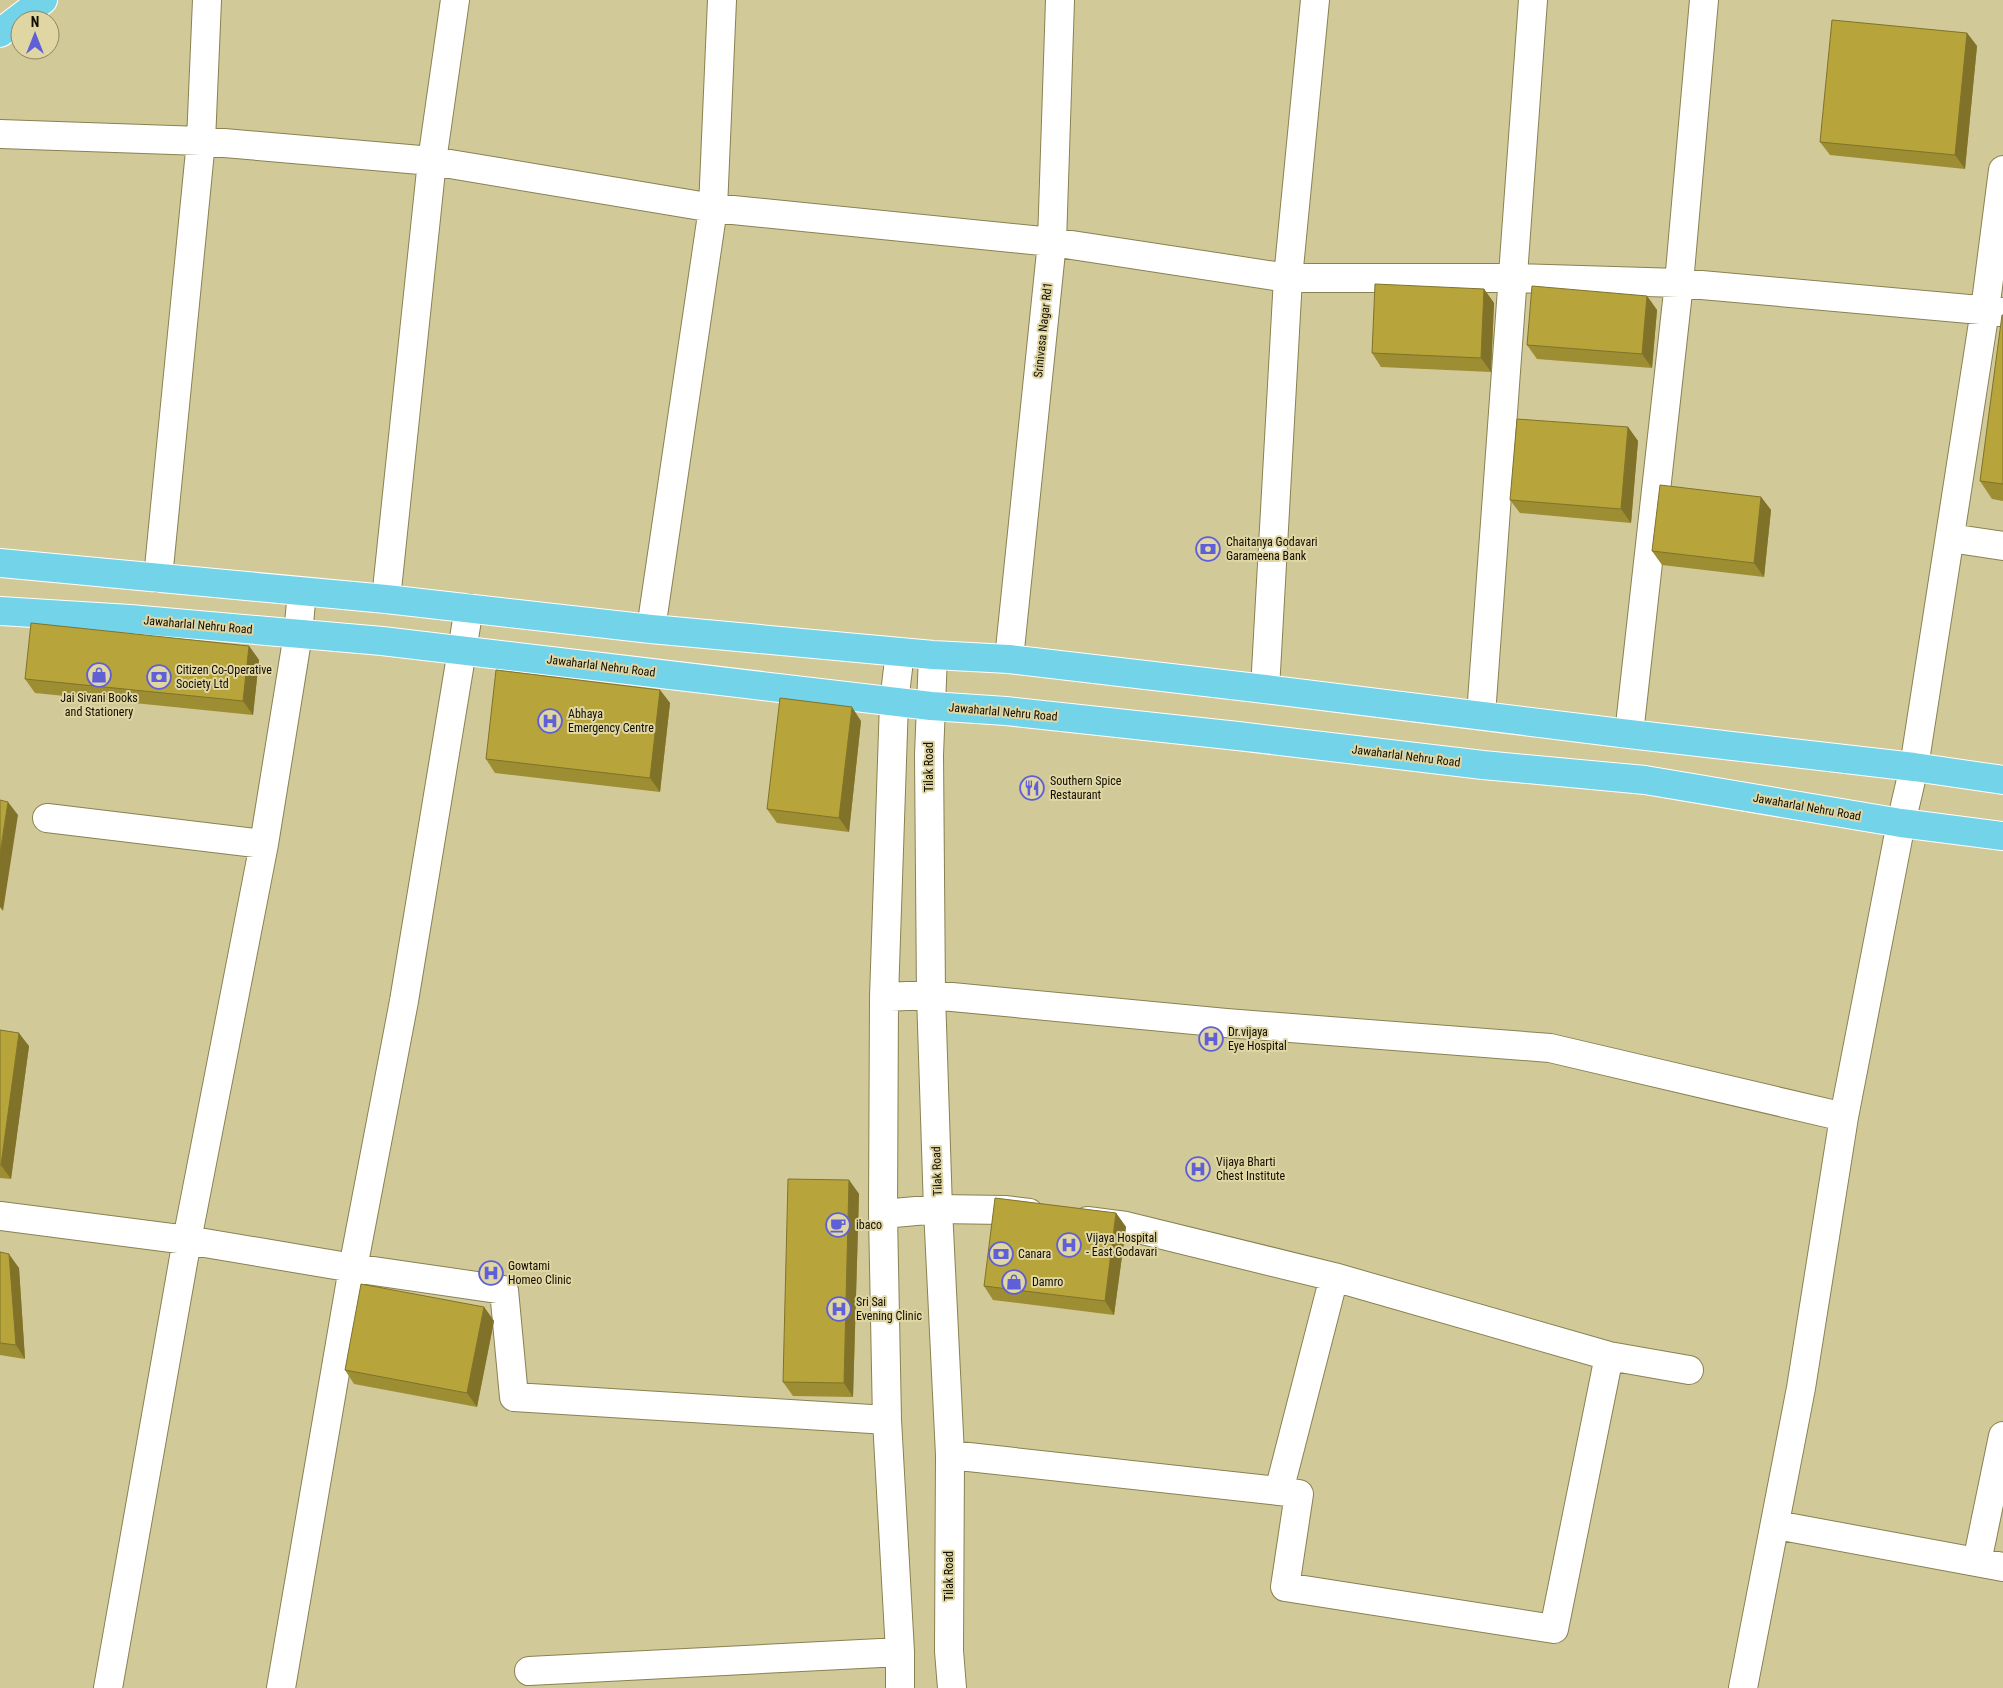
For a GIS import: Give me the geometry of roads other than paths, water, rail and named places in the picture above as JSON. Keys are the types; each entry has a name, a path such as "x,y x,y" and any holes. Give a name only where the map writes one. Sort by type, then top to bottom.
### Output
{"main road":[{"path":"0,33 43,0"},
{"path":"0,563 386,599 651,629 900,652 1009,659 1265,688 1630,734 1914,766 2003,780"},
{"name":"Jawaharlal Nehru Road","path":"0,611 130,619 463,649 894,702 1016,712 1228,734 1483,765 1645,780 1901,823 2003,836"}],"street":[{"path":"158,578 201,140 207,0"},
{"path":"386,599 432,161 455,0"},
{"path":"651,629 713,208 722,0"},
{"name":"Srinivasa Nagar Rd1","path":"1009,659 1052,242 1060,0"},
{"path":"1265,688 1288,278 1315,0"},
{"path":"1481,715 1533,0"},
{"path":"1630,734 1679,283 1704,0"},
{"path":"0,134 201,140 432,161 713,208 1052,242 1288,278 1512,278 1679,283 1994,311"},
{"path":"1743,1688 1801,1388 1844,1117 1901,823 1914,766 1950,538 1994,311 2003,170"},
{"path":"1950,538 2003,546"},
{"path":"108,1688 187,1240 264,844 298,634 302,592"},
{"path":"280,1688 353,1268 404,1001 470,608"},
{"path":"900,652 894,702 884,997 883,1214 887,1420 900,1652 900,1688"},
{"name":"Tilak Road","path":"932,654 928,755 931,995 938,1208 950,1455 949,1651 952,1688"},
{"path":"47,818 264,844"},
{"path":"884,997 931,995 1226,1023 1550,1048 1844,1117"},
{"path":"883,1214 938,1208 1005,1210 1126,1226 1334,1277 1609,1356 1689,1370"},
{"path":"0,1216 187,1240 353,1268 504,1290 514,1397 887,1420"},
{"path":"1279,1492 1334,1277"},
{"path":"950,1455 1299,1494 1285,1587 1554,1629 1609,1356"},
{"path":"1977,1562 2003,1436"},
{"path":"1776,1525 2003,1567"},
{"path":"528,1671 900,1652"}],"place":[{"name":"Chaitanya Godavari Garameena Bank","path":"1208,549"},
{"name":"Jai Sivani Books and Stationery","path":"99,675"},
{"name":"Citizen Co-Operative Society Ltd","path":"159,677"},
{"name":"Abhaya Emergency Centre","path":"550,721"},
{"name":"Southern Spice Restaurant","path":"1032,788"},
{"name":"Dr.vijaya Eye Hospital","path":"1211,1039"},
{"name":"Vijaya Bharti Chest Institute","path":"1198,1169"},
{"name":"ibaco","path":"838,1225"},
{"name":"Vijaya Hospital - East Godavari","path":"1069,1245"},
{"name":"Canara","path":"1001,1254"},
{"name":"Gowtami Homeo Clinic","path":"491,1273"},
{"name":"Damro","path":"1014,1282"},
{"name":"Sri Sai Evening Clinic","path":"839,1309"}]}
